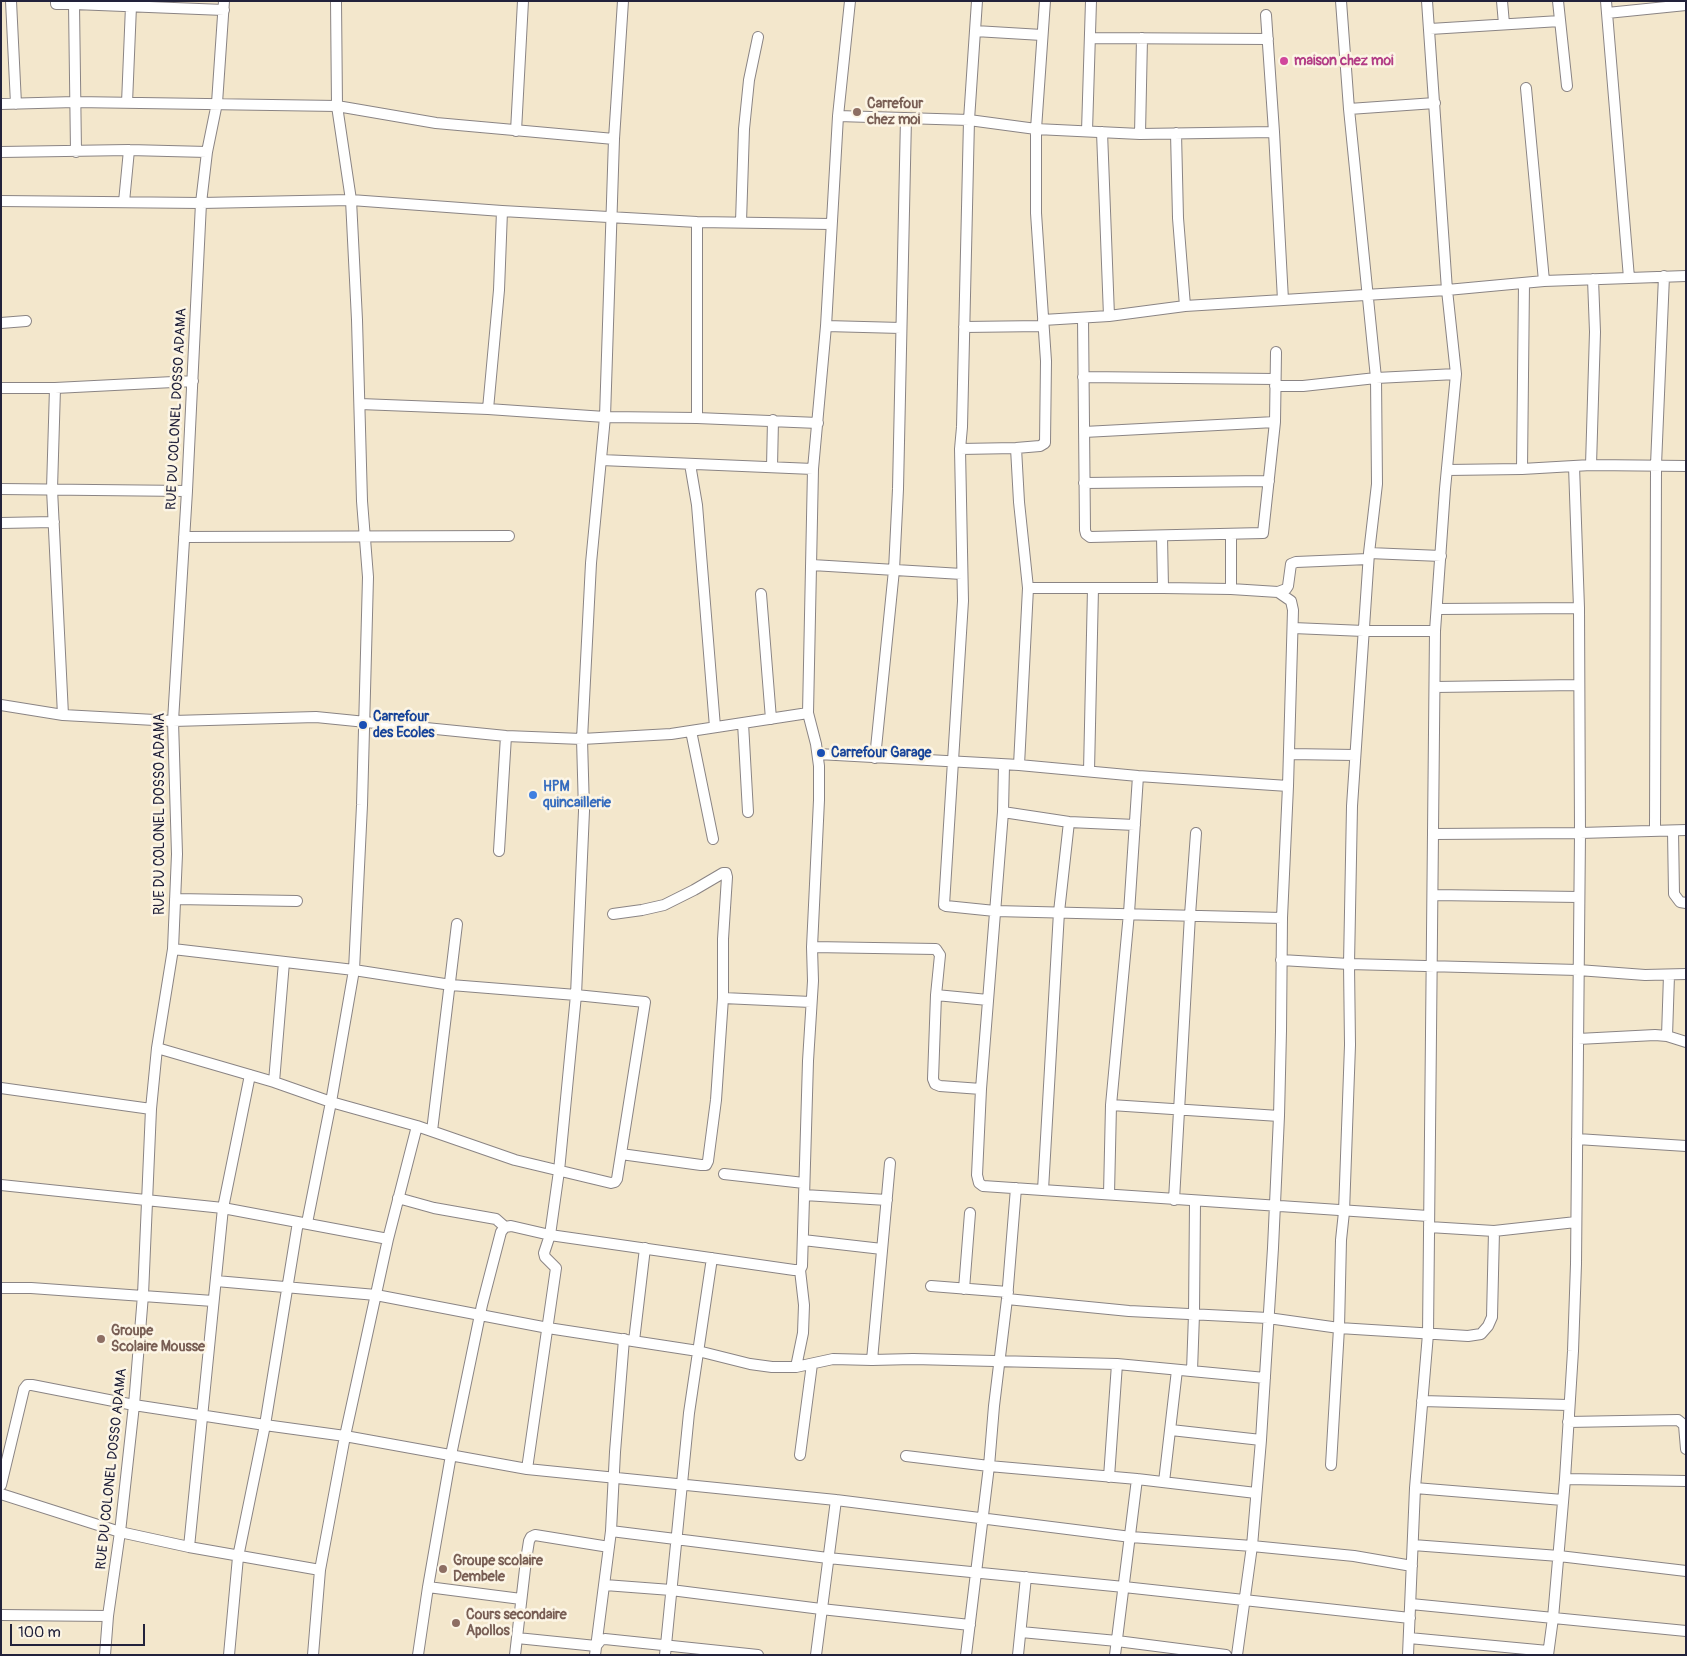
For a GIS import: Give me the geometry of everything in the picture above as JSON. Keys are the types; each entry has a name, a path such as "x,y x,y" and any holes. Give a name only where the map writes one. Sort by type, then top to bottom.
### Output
{"street":[{"path":"11,1 16,104"},
{"path":"56,1 56,4 224,6"},
{"path":"229,1655 238,1556 265,1425 287,1287 331,1102 354,970 368,577 362,501 360,404 351,200 337,106 336,1"},
{"path":"516,131 523,1"},
{"path":"527,1469 556,1268 545,1257 559,1171 576,995 584,812 582,739 592,564 605,417 614,139 624,1"},
{"path":"796,1367 803,1333 804,1304 800,1270 802,1266 812,1002 812,948 819,800 818,754 808,713 813,469 826,326 838,116 850,1"},
{"path":"977,1 968,120 960,449 963,602 944,905 995,911 1282,918"},
{"path":"960,449 1016,448 1040,446 1045,443 1046,361 1036,213 1036,129 1045,1"},
{"path":"1087,131 1091,1"},
{"path":"1331,1465 1339,1328 1350,1045 1349,964 1352,806 1369,556 1377,484 1376,378 1349,108 1341,1"},
{"path":"1408,1655 1415,1488 1428,1334 1436,687 1435,631 1456,374 1447,290 1427,1"},
{"path":"1502,1 1504,24"},
{"path":"1558,1 1567,86"},
{"path":"1606,1 1629,278"},
{"path":"74,4 76,152"},
{"path":"1607,13 1686,5"},
{"path":"127,103 132,6"},
{"name":"RUE DU COLONEL DOSSO ADAMA","path":"105,1655 108,1616 120,1532 134,1405 143,1295 151,1109 157,1048 173,949 177,854 173,721 193,381 201,203 206,152 217,103 224,6"},
{"path":"1266,15 1283,300"},
{"path":"1430,28 1560,21"},
{"path":"975,31 1042,35"},
{"path":"741,222 744,129 749,80 758,37"},
{"path":"1090,38 1268,39"},
{"path":"1140,134 1142,38"},
{"path":"1526,88 1544,281"},
{"path":"1,104 74,102 337,106 436,124 614,139"},
{"path":"1349,108 1434,104"},
{"path":"838,116 968,120 1036,129 1140,134 1274,132"},
{"path":"875,758 894,570 898,489 906,118"},
{"path":"1102,132 1109,316"},
{"path":"1176,133 1178,218 1185,306"},
{"path":"124,202 129,150"},
{"path":"1,152 129,150 206,152"},
{"path":"1,201 201,203 351,200 612,218 696,222 831,224"},
{"path":"488,409 499,290 502,211"},
{"path":"696,222 697,418"},
{"path":"1655,831 1656,465 1664,276"},
{"path":"964,327 1043,323 1185,306 1447,290 1544,281 1686,276"},
{"path":"1591,465 1595,332 1593,279"},
{"path":"1522,469 1524,284"},
{"path":"1083,318 1085,530 1086,534 1090,537 1263,533 1274,422 1276,352"},
{"path":"1,323 26,321"},
{"path":"826,326 901,328"},
{"path":"1083,377 1275,382 1303,386 1376,378 1456,374"},
{"path":"1,388 56,388 193,381"},
{"path":"56,388 52,489 63,715"},
{"path":"360,404 488,409 605,417 773,420 818,423"},
{"path":"772,468 773,420"},
{"path":"1084,432 1274,422"},
{"path":"1016,448 1019,502 1028,588 1019,765"},
{"path":"601,460 813,469"},
{"path":"690,464 697,505 715,727"},
{"path":"1447,470 1522,469 1591,465 1686,466"},
{"path":"1409,1638 1548,1653 1553,1618 1565,1479 1568,1405 1573,1351 1576,1222 1580,833 1579,608 1574,466"},
{"path":"1084,483 1268,481"},
{"path":"1,489 187,492"},
{"path":"1,523 54,522"},
{"path":"1231,535 1231,588"},
{"path":"184,537 509,536"},
{"path":"1162,536 1163,588"},
{"path":"1028,588 1231,588 1278,592 1286,589 1288,586 1291,564 1296,562 1369,556 1441,556"},
{"path":"812,565 962,574"},
{"path":"1089,772 1093,588"},
{"path":"1237,1655 1252,1546 1261,1440 1279,1116 1282,918 1293,610 1291,601 1278,592"},
{"path":"761,594 771,719"},
{"path":"1438,610 1579,608"},
{"path":"1293,628 1435,631"},
{"path":"1436,687 1578,685"},
{"path":"1,705 63,715 173,721 316,717 506,736 582,739 671,734 808,713"},
{"path":"743,723 748,812"},
{"path":"691,731 713,839"},
{"path":"499,851 506,736"},
{"path":"818,754 1019,765 1138,776 1288,786"},
{"path":"1289,754 1355,755"},
{"path":"1004,764 1003,812 981,1089 977,1175 979,1183 984,1186 1195,1202 1428,1216"},
{"path":"1109,1194 1111,1105 1129,913 1138,776"},
{"path":"1003,812 1069,822 1135,825"},
{"path":"1043,1190 1059,912 1069,822"},
{"path":"1673,830 1674,894 1680,902 1686,903"},
{"path":"1434,834 1686,830"},
{"path":"1174,1200 1196,833"},
{"path":"613,914 664,905 726,873 723,998 716,1100 708,1161 706,1165 701,1165 621,1154"},
{"path":"1433,895 1579,897"},
{"path":"175,899 297,901"},
{"path":"432,1131 457,924"},
{"path":"812,948 936,949 940,955 936,995 933,1079 935,1084 940,1086 981,1089"},
{"path":"157,1048 274,1082 331,1102 417,1126 515,1160 611,1183 617,1179 645,1002 451,985 354,970 173,949"},
{"path":"1282,960 1349,964 1578,970 1645,976 1686,974"},
{"path":"274,1082 284,962"},
{"path":"1667,1036 1669,975"},
{"path":"936,995 988,1000"},
{"path":"723,998 812,1002"},
{"path":"1578,1039 1655,1035 1667,1036 1686,1042"},
{"path":"188,1547 223,1208 250,1075"},
{"path":"1,1088 151,1109"},
{"path":"1111,1105 1279,1116"},
{"path":"313,1655 320,1570 345,1436 388,1238 417,1126"},
{"path":"1577,1139 1686,1146"},
{"path":"872,1360 890,1163"},
{"path":"724,1174 804,1183"},
{"path":"1,1185 223,1208 388,1238"},
{"path":"966,1655 1008,1296 1016,1188"},
{"path":"804,1196 887,1200"},
{"path":"398,1198 434,1208 496,1219 505,1227"},
{"path":"1192,1371 1195,1202"},
{"path":"964,1289 970,1213"},
{"path":"1429,1227 1494,1231 1576,1222"},
{"path":"418,1655 451,1455 480,1316 501,1232 505,1227 511,1226 550,1235 800,1270"},
{"path":"931,1286 1129,1311 1268,1318 1339,1328 1468,1336 1481,1334 1488,1326 1492,1317 1494,1231"},
{"path":"803,1240 882,1249"},
{"path":"596,1651 611,1531 613,1477 629,1340 645,1248"},
{"path":"665,1650 680,1485 712,1258"},
{"path":"216,1281 376,1295 548,1328 698,1351 750,1364 772,1367 796,1367 833,1359 913,1359 1117,1364 1265,1378"},
{"path":"1,1288 31,1288 213,1301"},
{"path":"800,1455 812,1364"},
{"path":"1109,1476 1117,1364"},
{"path":"1164,1482 1177,1370"},
{"path":"1,1485 24,1389 27,1385 32,1384 134,1405 345,1436 527,1469 836,1500 1131,1537 1354,1556 1412,1566"},
{"path":"1422,1401 1568,1405"},
{"path":"1568,1422 1678,1420 1684,1425 1686,1450"},
{"path":"1171,1430 1261,1440"},
{"path":"906,1456 1256,1492"},
{"path":"1115,1655 1138,1479"},
{"path":"1565,1479 1686,1481"},
{"path":"1415,1488 1563,1500"},
{"path":"1,1494 120,1532 188,1547 320,1570"},
{"path":"816,1655 836,1500"},
{"path":"611,1531 828,1558 1124,1587 1410,1618"},
{"path":"515,1655 521,1599 531,1537 535,1535 609,1547"},
{"path":"1413,1545 1559,1556 1686,1571"},
{"path":"1018,1655 1026,1577"},
{"path":"605,1586 671,1590 970,1626"},
{"path":"428,1587 521,1599"},
{"path":"1410,1604 1686,1632"},
{"path":"1,1615 108,1616"},
{"path":"1021,1632 1117,1641 1226,1655"},
{"path":"516,1638 596,1651"},
{"path":"596,1651 601,1640 605,1639 665,1650 758,1655"}],"place":[{"name":"maison chez moi","path":"1284,61"},
{"name":"Carrefour chez moi","path":"857,112"},
{"name":"Carrefour des Ecoles","path":"363,725"},
{"name":"Carrefour Garage","path":"821,753"},
{"name":"HPM quincaillerie","path":"533,795"},
{"name":"Groupe Scolaire Mousse","path":"101,1339"},
{"name":"Groupe scolaire Dembele","path":"443,1569"},
{"name":"Cours secondaire Apollos","path":"456,1623"}]}
